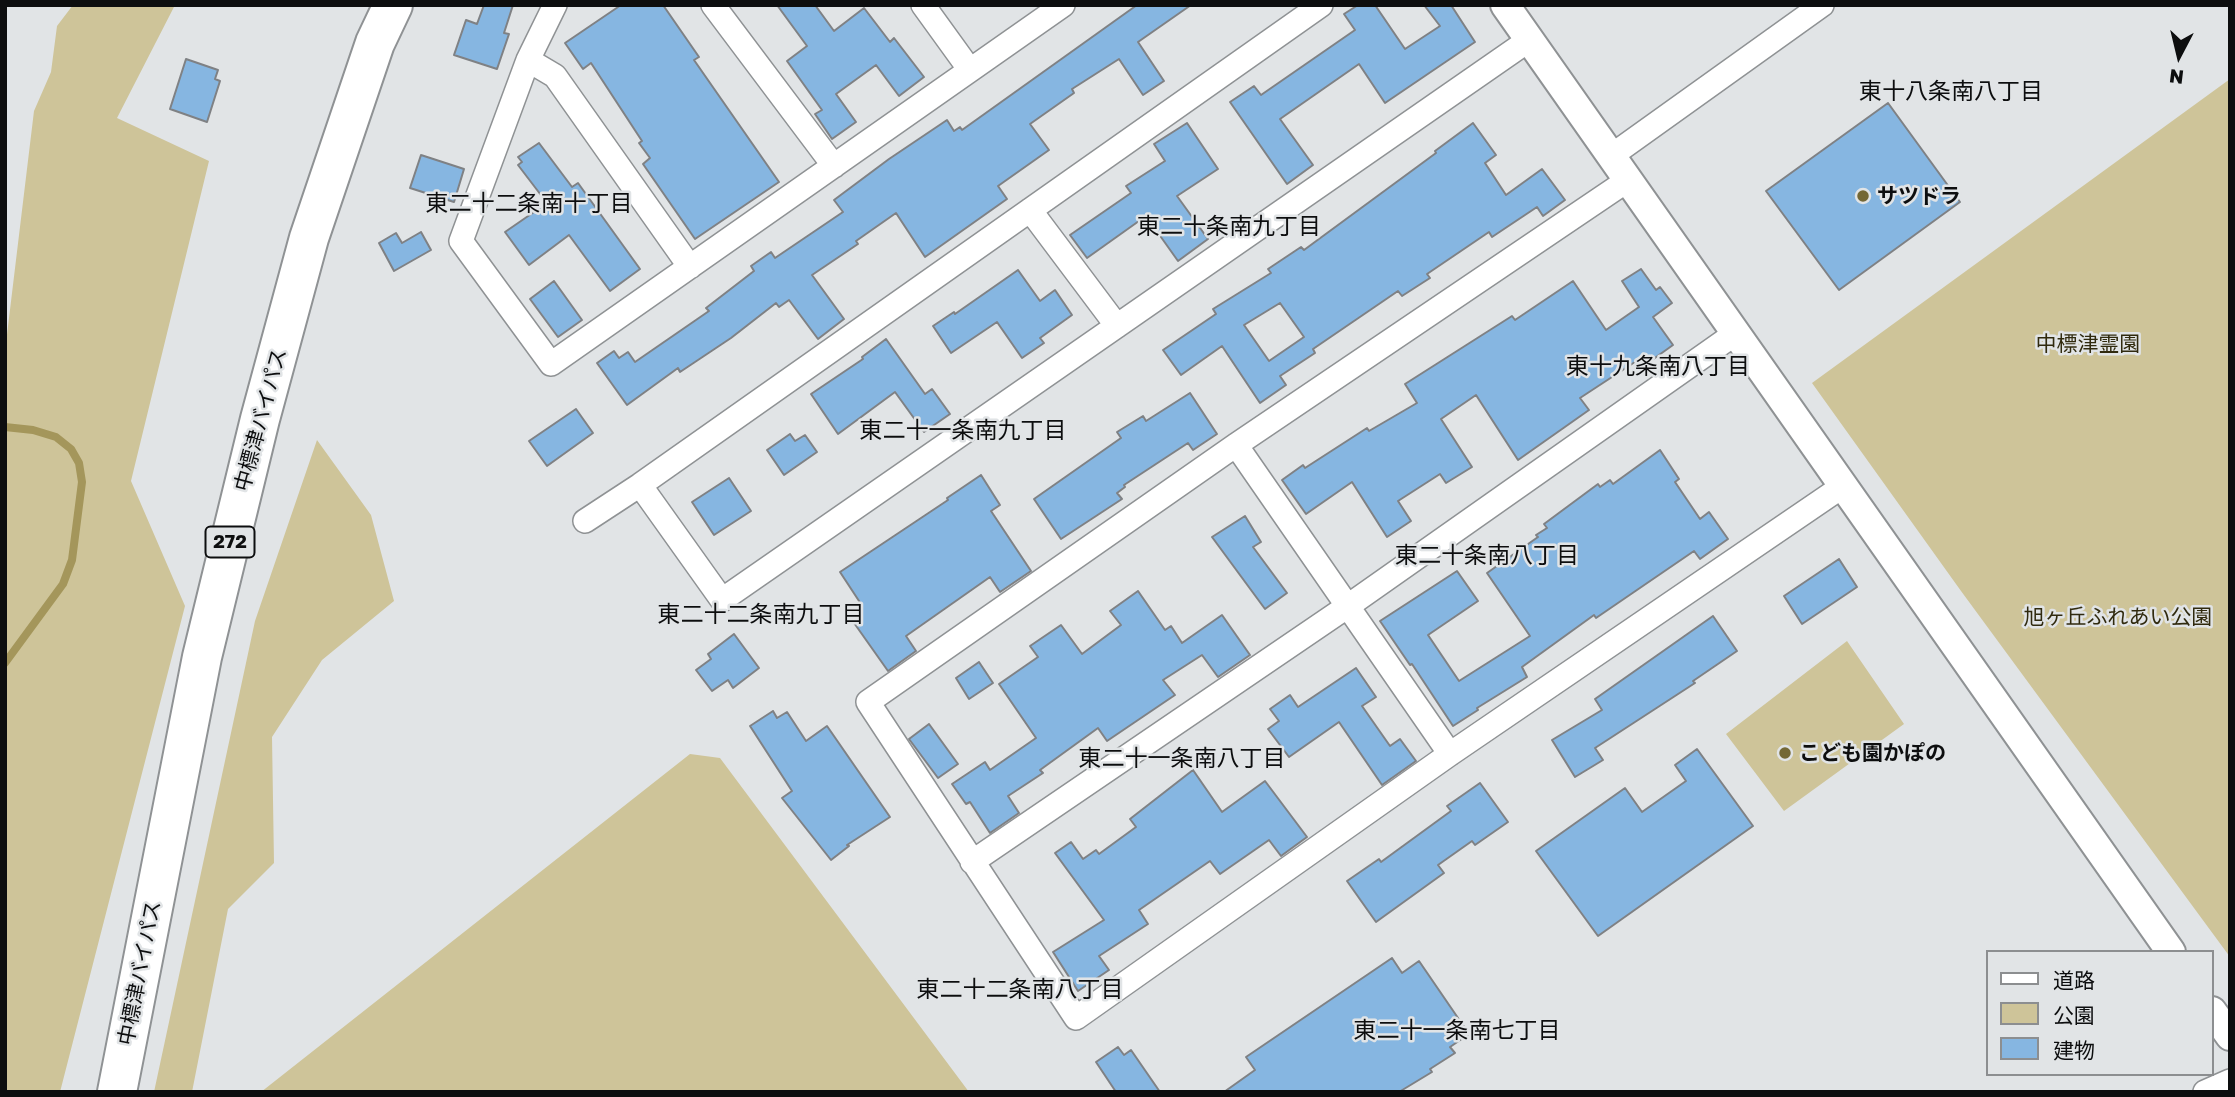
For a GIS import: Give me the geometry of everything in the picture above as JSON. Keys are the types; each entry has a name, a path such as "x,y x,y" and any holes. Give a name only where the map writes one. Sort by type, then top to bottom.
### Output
{"highway":[{"name":"中標津バイパス","path":"117,1092 202,657 260,419 309,238 375,43 393,5"}],"street":[{"path":"555,5 527,60 461,241 551,364 1063,5"},
{"path":"713,5 834,166"},
{"path":"922,5 970,70"},
{"path":"585,521 1321,5"},
{"path":"1505,5 2170,950"},
{"path":"1611,156 1822,5"},
{"path":"640,485 722,600 1529,40"},
{"path":"527,60 555,76 690,267"},
{"path":"1628,180 1236,445 868,702 1076,1018 1450,754 1843,486"},
{"path":"1030,210 1117,326"},
{"path":"972,862 1348,606 1736,333"},
{"path":"1236,445 1450,754"},
{"path":"2214,1014 2230,1036"},
{"path":"2205,1092 2230,1081"}],"green space":[{"path":"73,5 175,5 117,118 209,161 131,481 185,606 60,1092 5,1092 5,351 34,111 51,72 57,26"},
{"path":"2230,79 2230,957 1812,383"},
{"path":"317,440 371,515 394,601 322,660 272,737 274,863 228,909 192,1092 154,1092 255,621"},
{"path":"1847,641 1904,724 1784,811 1726,734"},
{"path":"690,754 720,758 969,1092 261,1092"}],"building":[{"path":"484,5 513,5 504,33 509,34 497,69 454,55 466,20 477,24"},
{"path":"621,5 663,5 699,57 694,60 779,182 695,239 643,164 650,158 639,143 642,141 591,63 583,69 565,43"},
{"path":"777,5 815,5 834,31 864,8 890,42 894,38 924,77 899,96 876,65 836,94 856,122 832,139 815,114 822,110 787,61 807,46"},
{"path":"1137,5 1191,5 1138,42 1164,81 1143,95 1119,59 1072,89 1074,93 1030,124 1049,150 998,186 1007,199 925,257 896,213 856,241 858,244 812,275 844,319 818,339 789,300 779,307 776,303 731,338 680,372 678,368 627,405 597,363 614,351 619,358 628,352 635,362 709,311 706,308 754,271 751,266 771,252 775,258 843,212 834,200 889,159 947,120 954,131 960,127 962,130"},
{"path":"1358,5 1375,5 1405,49 1440,26 1424,5 1451,5 1475,42 1385,103 1359,64 1280,119 1313,165 1287,184 1230,102 1254,86 1261,95 1355,30 1344,14"},
{"path":"186,59 218,70 215,79 220,81 207,122 170,109"},
{"name":"サツドラ","path":"1888,103 1960,202 1839,290 1766,191"},
{"path":"1187,123 1218,169 1177,196 1208,239 1178,261 1146,216 1087,258 1070,235 1131,193 1126,186 1165,161 1154,144"},
{"path":"1473,123 1496,155 1485,163 1506,195 1542,169 1565,200 1543,216 1537,207 1492,237 1489,232 1427,274 1430,278 1402,296 1398,291 1313,349 1315,353 1280,376 1286,385 1260,403 1222,346 1181,375 1163,350 1216,314 1213,309 1271,273 1268,269 1301,247 1304,250 1436,153 1435,151","holes":["1280,303 1304,337 1269,361 1244,325"]},
{"path":"539,143 572,187 578,183 640,269 610,291 569,235 529,265 505,232 547,203 518,165 522,162 518,157"},
{"path":"421,155 464,169 454,202 410,188"},
{"path":"421,232 431,250 394,271 379,243 396,233 402,243"},
{"path":"1641,269 1656,290 1660,287 1672,303 1653,317 1673,345 1645,365 1641,358 1580,398 1589,410 1518,460 1476,395 1441,419 1472,467 1446,483 1440,474 1398,501 1411,521 1387,537 1352,482 1306,514 1282,480 1367,428 1369,431 1417,403 1405,384 1512,316 1515,320 1573,281 1606,330 1639,307 1622,281"},
{"path":"1018,270 1040,301 1055,290 1072,315 1040,338 1044,343 1022,358 997,322 951,353 933,326"},
{"path":"554,281 582,320 558,337 530,299"},
{"path":"886,339 925,394 932,389 950,414 924,432 895,392 838,434 811,394 863,359 862,357"},
{"path":"1190,393 1217,434 1193,450 1188,443 1124,485 1117,493 1122,499 1061,539 1034,499 1121,438 1117,432 1143,416 1146,421"},
{"path":"576,409 593,433 547,466 529,441"},
{"path":"790,434 795,441 805,435 817,452 784,475 767,450"},
{"path":"1660,450 1679,479 1675,482 1700,519 1709,512 1728,539 1700,559 1694,551 1596,618 1594,615 1522,667 1527,677 1453,726 1380,621 1457,571 1478,601 1428,635 1459,681 1530,636 1487,573 1538,537 1536,535 1547,528 1544,524 1598,484 1600,487 1610,480 1613,484"},
{"path":"981,475 1000,505 991,511 1031,571 1000,592 990,577 906,636 916,651 888,671 847,613 861,604 840,572"},
{"path":"729,478 751,511 714,535 692,502"},
{"path":"1245,516 1261,542 1253,547 1287,593 1265,609 1212,537"},
{"path":"1839,559 1857,587 1802,624 1784,596"},
{"path":"1138,591 1165,630 1171,626 1182,643 1222,615 1250,655 1218,677 1202,655 1163,680 1175,695 1107,741 1098,728 1040,770 1043,773 1008,796 1019,813 990,833 970,802 966,804 952,784 985,762 990,770 1036,738 999,684 1038,657 1030,646 1061,625 1082,654 1121,625 1110,611"},
{"path":"1713,616 1737,651 1693,681 1695,683 1595,748 1603,760 1575,777 1552,740 1602,710 1595,699"},
{"path":"734,634 759,668 733,688 728,680 712,691 696,670 711,659 708,654"},
{"path":"979,662 993,683 969,699 956,678"},
{"path":"1356,668 1376,697 1362,706 1390,746 1400,739 1416,761 1382,785 1339,722 1289,757 1268,729 1279,721 1270,709 1290,695 1298,707"},
{"path":"773,711 777,718 787,712 806,741 827,726 890,817 847,845 849,846 831,860 782,798 792,791 750,726"},
{"path":"929,724 958,764 938,778 909,739"},
{"path":"1697,749 1753,826 1598,936 1536,851 1625,788 1642,812 1686,781 1675,765"},
{"path":"1193,770 1222,812 1265,781 1307,837 1281,856 1269,840 1220,874 1210,861 1139,910 1148,924 1099,956 1109,970 1078,991 1053,952 1104,920 1055,853 1071,842 1083,859 1096,850 1099,854 1136,827 1130,819"},
{"path":"1480,783 1508,822 1475,845 1472,841 1438,865 1444,873 1376,922 1347,881 1379,859 1381,862 1451,811 1447,806"},
{"path":"1392,958 1402,973 1419,961 1469,1034 1450,1047 1455,1053 1430,1069 1432,1072 1399,1092 1224,1092 1255,1070 1246,1057"},
{"path":"1118,1047 1124,1055 1131,1050 1160,1092 1116,1092 1096,1062"}],"waterway":[{"path":"5,427 33,430 56,437 71,449 79,463 82,482 72,560 63,584 5,663"}],"place":[{"name":"サツドラ","path":"1863,196"},
{"name":"こども園かぽの","path":"1785,753"}],"district":[{"name":"東十八条南八丁目","path":"1951,92"},
{"name":"東二十二条南十丁目","path":"529,204"},
{"name":"東二十条南九丁目","path":"1229,227"},
{"name":"東十九条南八丁目","path":"1658,367"},
{"name":"東二十一条南九丁目","path":"963,431"},
{"name":"東二十条南八丁目","path":"1487,556"},
{"name":"東二十二条南九丁目","path":"761,615"},
{"name":"東二十一条南八丁目","path":"1182,759"},
{"name":"東二十二条南八丁目","path":"1020,990"},
{"name":"東二十一条南七丁目","path":"1457,1031"}],"park label":[{"name":"中標津霊園","path":"2088,344"},
{"name":"旭ヶ丘ふれあい公園","path":"2118,617"}]}
